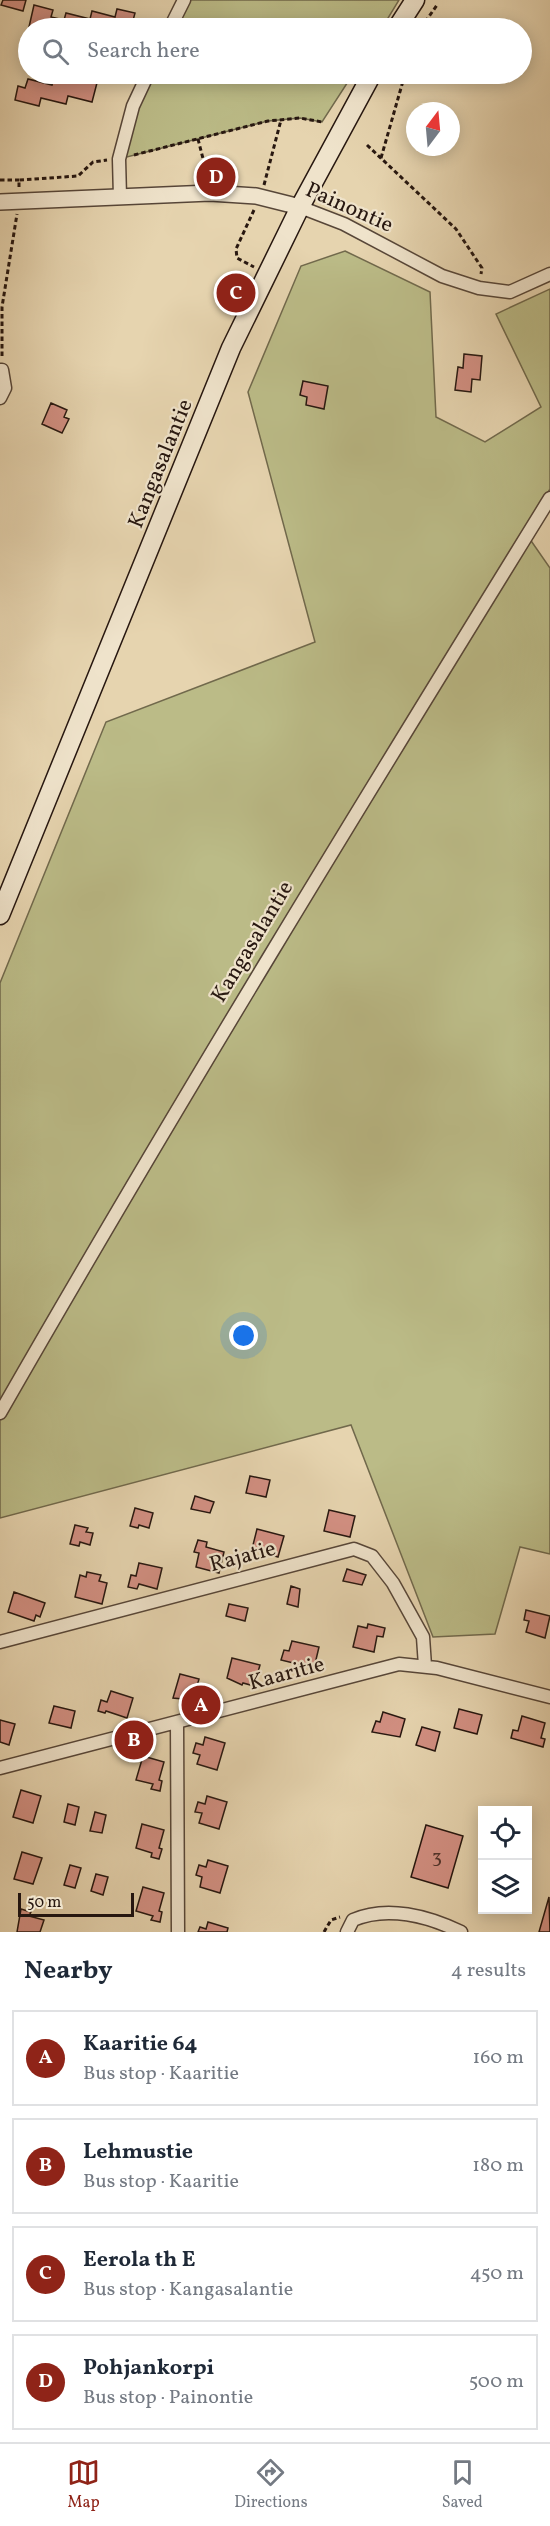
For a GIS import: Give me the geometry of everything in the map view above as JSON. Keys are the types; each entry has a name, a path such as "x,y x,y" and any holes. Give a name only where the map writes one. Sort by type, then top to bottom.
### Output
{"main road":[{"path":"403,18 415,0"},
{"name":"Kangasalantie","path":"0,915 231,348 300,207 367,84"}],"street":[{"path":"175,18 184,0"},
{"path":"120,197 119,159 133,106 143,84"},
{"name":"Painontie","path":"0,202 210,194 256,195 300,207 344,224 442,276 479,288 510,292 550,274"},
{"path":"0,370 2,370 5,388 0,398"},
{"name":"Kangasalantie","path":"0,1413 115,1212 340,839 550,498"},
{"name":"Rajatie","path":"0,1642 354,1549 372,1556 393,1583 423,1637 425,1666"},
{"name":"Kaaritie","path":"0,1768 376,1669 399,1665 425,1666 550,1697"},
{"path":"177,1722 178,1932"},
{"path":"347,1932 353,1920 369,1913 401,1913 441,1922 461,1932"}],"path":[{"path":"428,18 437,5"},
{"path":"381,158 402,84"},
{"path":"198,139 208,178"},
{"path":"368,145 456,229 482,268 479,288"},
{"path":"0,180 19,180"}],"green space":[{"path":"184,0 399,0 388,18 175,18"},
{"path":"145,84 347,84 322,122 300,118 268,121 119,159"},
{"path":"345,251 430,292 436,417 485,442 541,407 496,314 550,289 550,489 58,1312 527,535 550,568 550,1554 520,1547 495,1634 433,1637 351,1425 0,1518 0,983 106,722 315,642 248,392 301,266"}],"building":[{"path":"3,0 26,0 23,11 1,5"},
{"path":"34,5 53,10 51,17 55,18 31,18"},
{"path":"117,9 135,13 134,18 90,18 92,11 115,17"},
{"path":"66,13 86,18 65,18"},
{"path":"26,84 97,84 92,102 68,96 66,104 41,98 39,106 15,100 18,86 25,88"},
{"path":"464,354 482,356 480,380 472,379 471,392 455,390 458,367 463,368"},
{"path":"303,381 328,386 324,409 306,405 307,397 300,395"},
{"path":"51,403 67,410 64,417 69,419 62,433 42,424"},
{"path":"250,1476 270,1480 266,1497 246,1493"},
{"path":"195,1496 214,1502 210,1513 191,1509"},
{"path":"135,1508 153,1513 149,1528 139,1525 138,1528 130,1526"},
{"path":"329,1510 355,1516 350,1537 324,1531"},
{"path":"75,1525 88,1528 86,1532 93,1533 90,1545 80,1542 79,1546 70,1544"},
{"path":"257,1529 284,1536 278,1557 252,1549"},
{"path":"198,1540 207,1542 206,1547 224,1552 219,1573 196,1567 199,1553 194,1552"},
{"path":"139,1563 162,1568 157,1589 139,1584 137,1589 128,1587 131,1575 136,1576"},
{"path":"347,1569 366,1575 362,1585 343,1581"},
{"path":"87,1572 101,1575 99,1581 107,1583 102,1604 75,1597 80,1575 86,1577"},
{"path":"291,1586 300,1589 298,1607 287,1604"},
{"path":"14,1592 45,1603 40,1617 36,1615 34,1621 8,1612"},
{"path":"229,1604 248,1608 245,1621 226,1616"},
{"path":"526,1610 550,1616 545,1638 526,1632 529,1621 524,1620"},
{"path":"368,1624 385,1628 383,1637 377,1636 374,1652 353,1647 358,1626 367,1628"},
{"path":"292,1641 319,1647 314,1668 281,1660 284,1650 289,1651"},
{"path":"232,1658 260,1665 254,1686 243,1683 242,1685 227,1678"},
{"path":"180,1674 199,1679 193,1700 173,1698"},
{"path":"111,1691 133,1698 127,1718 106,1711 105,1713 98,1711 101,1700 107,1702"},
{"path":"54,1706 75,1711 71,1728 49,1723"},
{"path":"459,1709 482,1715 477,1734 454,1728"},
{"path":"383,1712 405,1719 400,1737 372,1732 376,1721 380,1722"},
{"path":"522,1716 545,1723 541,1738 545,1739 543,1747 511,1738 513,1730 518,1731"},
{"path":"0,1720 15,1724 9,1745 0,1742"},
{"path":"422,1727 440,1732 435,1751 416,1745"},
{"path":"205,1737 225,1743 217,1770 197,1764 200,1755 193,1753 196,1743 203,1745"},
{"path":"143,1756 164,1762 159,1780 162,1781 160,1791 151,1789 153,1784 136,1780"},
{"path":"21,1790 41,1796 33,1823 13,1817"},
{"path":"207,1796 227,1802 219,1829 199,1823 202,1813 195,1812 198,1802 205,1804"},
{"path":"68,1804 79,1807 75,1825 64,1822"},
{"path":"95,1812 106,1815 102,1833 90,1831"},
{"path":"142,1824 164,1830 159,1848 162,1849 159,1859 151,1857 152,1853 136,1848"},
{"path":"426,1825 463,1836 448,1888 411,1877"},
{"path":"22,1852 42,1858 33,1884 14,1879"},
{"path":"208,1860 228,1866 220,1893 200,1887 202,1877 196,1875 199,1865 206,1867"},
{"path":"70,1865 81,1868 75,1888 64,1885"},
{"path":"96,1874 108,1877 103,1895 91,1891"},
{"path":"143,1887 164,1893 159,1911 162,1912 160,1922 151,1920 153,1916 136,1911"},
{"path":"549,1897 550,1932 539,1932"},
{"path":"21,1909 31,1912 29,1916 44,1920 40,1932 17,1932"},
{"path":"208,1922 228,1928 227,1932 198,1932 200,1927 206,1929"}],"place":[{"name":"Pohjankorpi","path":"216,177"},
{"name":"Eerola th E","path":"236,293"},
{"name":"Kaaritie 64","path":"201,1705"},
{"name":"Lehmustie","path":"134,1740"}]}
